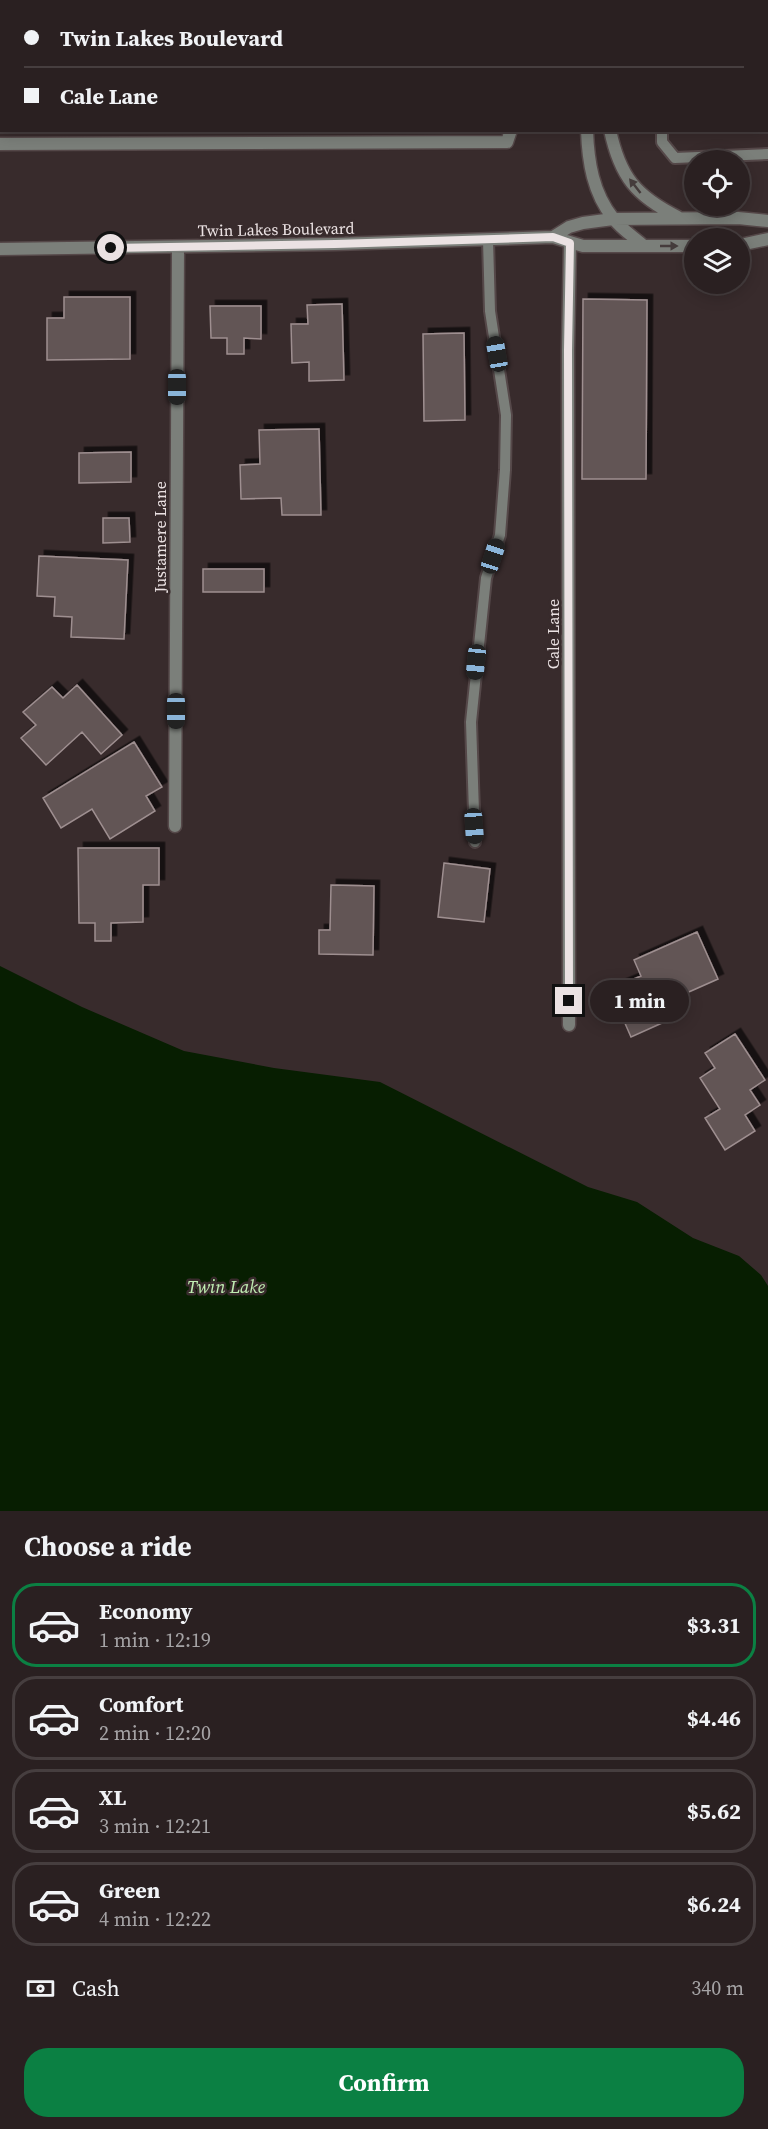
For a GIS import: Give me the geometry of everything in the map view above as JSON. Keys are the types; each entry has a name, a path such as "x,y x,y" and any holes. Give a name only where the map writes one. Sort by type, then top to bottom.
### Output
{"street":[{"path":"0,144 507,142 510,132"},
{"path":"587,132 591,173 599,198 614,219 644,246"},
{"path":"611,132 619,162 636,190 650,202 682,218"},
{"name":"Twin Lakes Boulevard","path":"553,237 569,227 614,219 738,218 768,221"},
{"name":"Twin Lakes Boulevard","path":"0,249 178,248 553,237 583,246 684,246"},
{"path":"750,242 768,238"},
{"name":"Cale Lane","path":"569,1025 568,350 570,243"},
{"name":"Justamere Lane","path":"176,826 178,248"}],"lane":[{"path":"662,132 662,142 675,158 768,154"},
{"path":"475,842 471,722 486,578 500,535 506,415 490,311 488,240"}],"water":[{"name":"Twin Lake","path":"0,966 82,1007 184,1051 274,1068 380,1082 588,1187 637,1202 693,1238 739,1256 761,1275 768,1286 768,1511 0,1511"}],"building":[{"path":"64,297 130,297 130,359 47,360 47,318 64,318"},
{"path":"583,299 647,300 646,479 582,479"},
{"path":"342,304 344,380 309,381 309,362 292,363 291,324 308,324 307,305"},
{"path":"210,306 261,306 261,339 244,338 244,354 227,354 227,338 211,338"},
{"path":"464,333 465,420 424,421 423,334"},
{"path":"319,429 321,515 282,515 281,498 241,499 240,465 260,464 259,430"},
{"path":"131,452 131,482 79,483 79,453"},
{"path":"103,518 129,518 130,542 103,543"},
{"path":"39,556 128,560 124,639 71,637 72,617 54,616 55,597 37,596"},
{"path":"203,569 264,569 264,592 203,592"},
{"path":"77,685 122,735 101,754 82,732 46,765 21,738 36,725 23,712 52,687 63,698"},
{"path":"134,742 162,787 146,796 155,811 110,839 92,809 61,828 43,798"},
{"path":"78,848 159,848 159,885 143,885 143,922 111,923 111,941 95,941 95,923 79,923"},
{"path":"444,863 490,869 484,922 438,917"},
{"path":"331,885 374,886 373,955 319,954 319,930 330,930"},
{"path":"697,932 718,979 655,1007 662,1023 631,1037 610,989 641,976 634,960"},
{"path":"735,1034 765,1080 750,1090 760,1105 745,1115 755,1131 725,1150 705,1118 720,1109 700,1078 715,1068 705,1053"}],"route":[{"path":"111,248 553,237 570,243 568,350 570,476 569,1001"}]}
